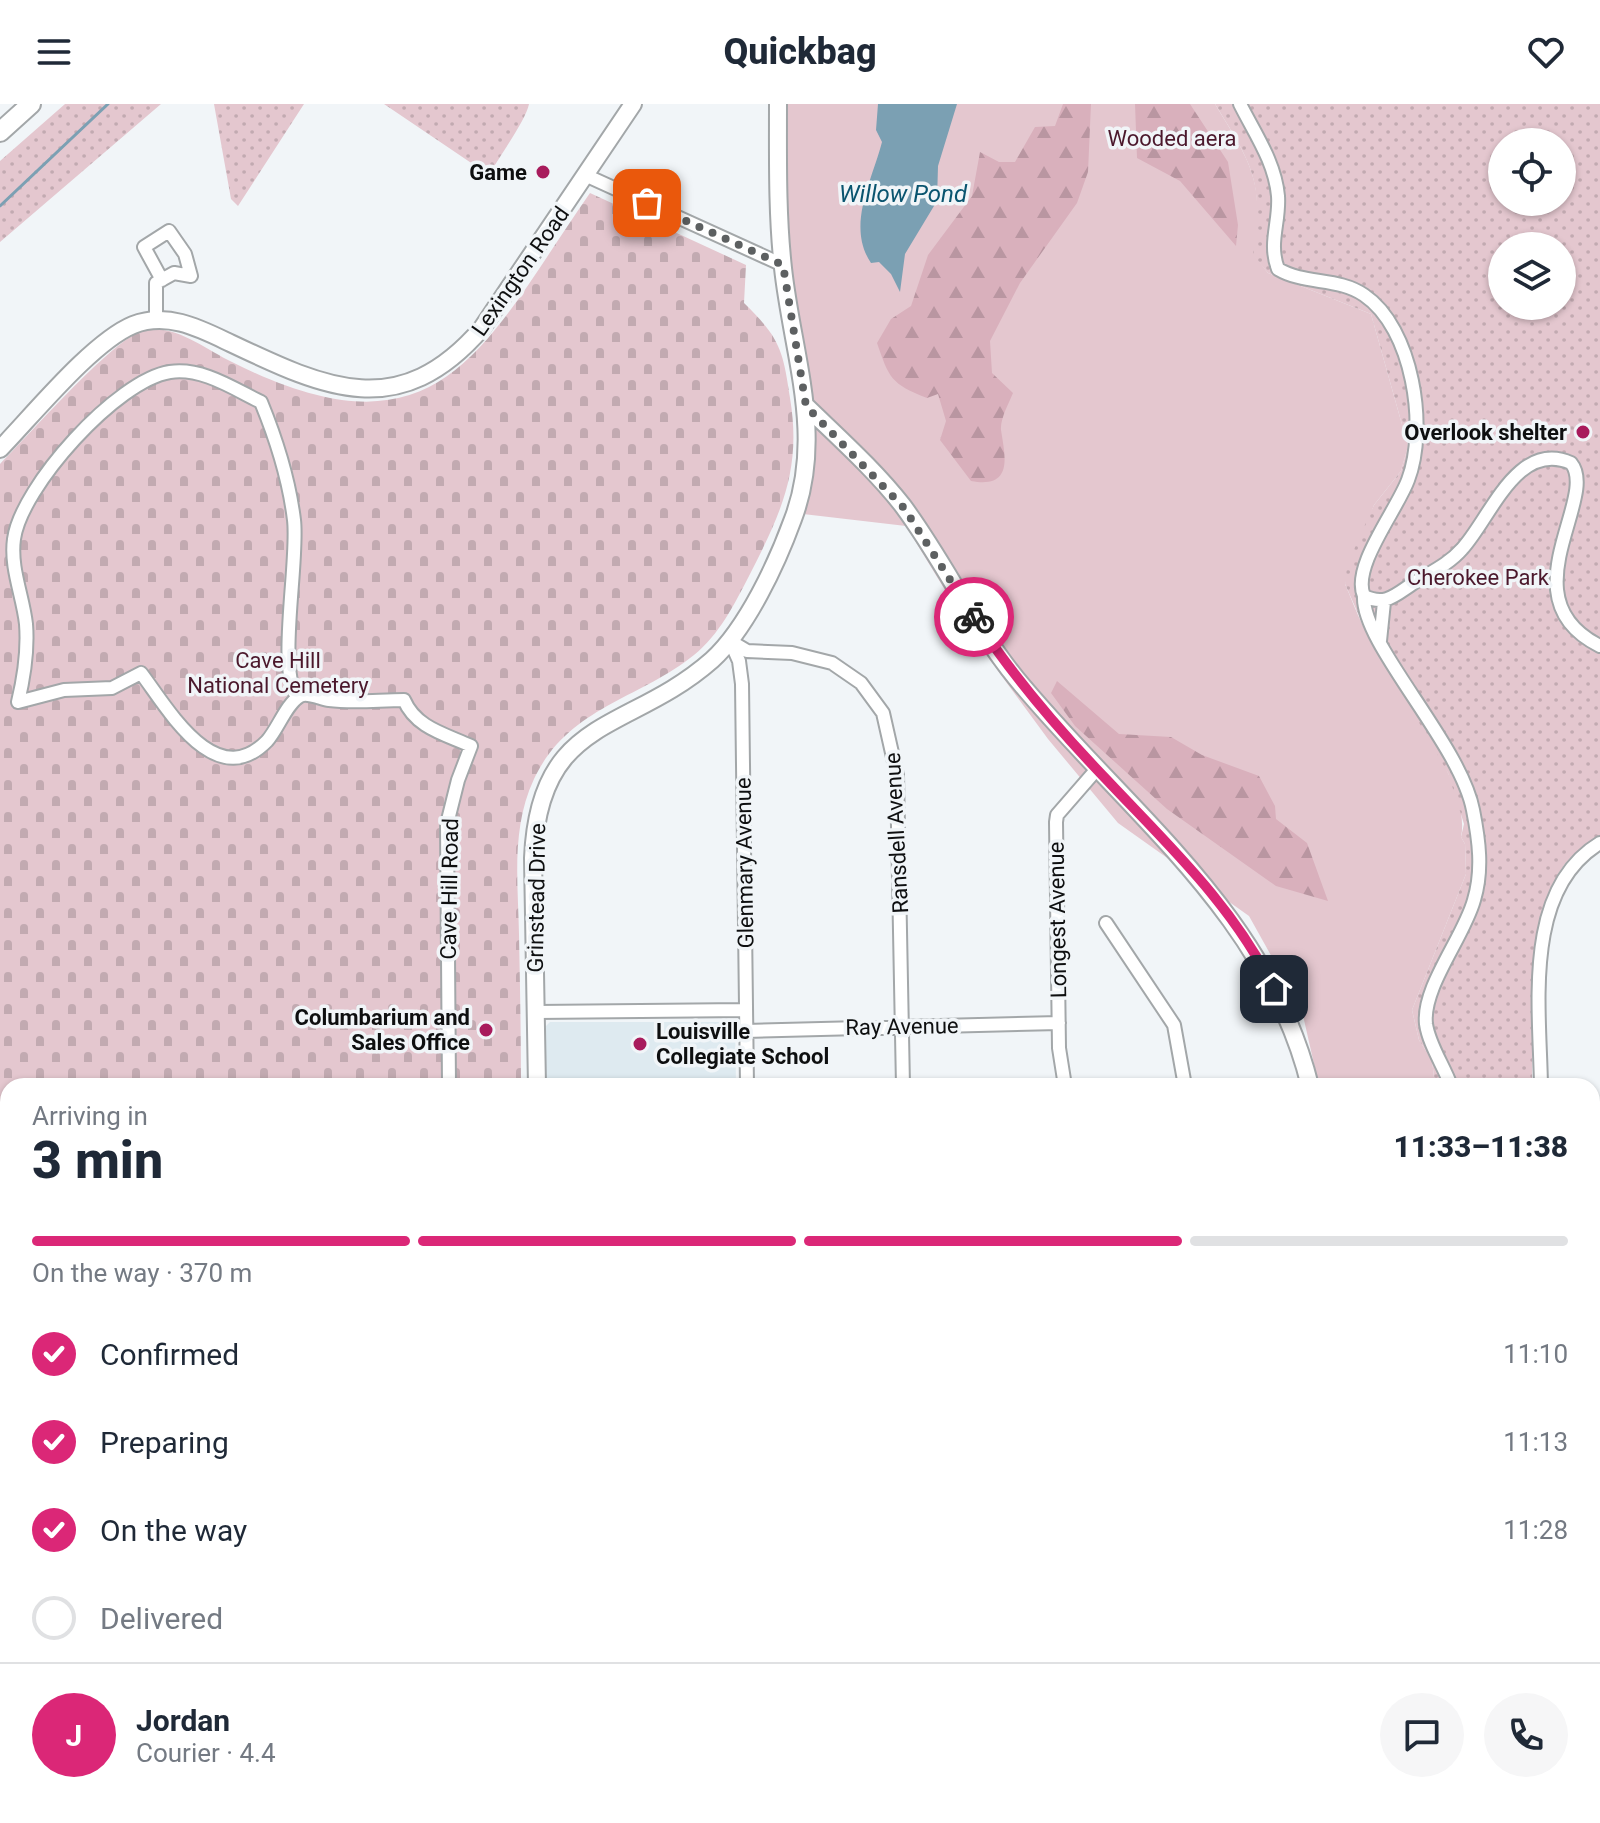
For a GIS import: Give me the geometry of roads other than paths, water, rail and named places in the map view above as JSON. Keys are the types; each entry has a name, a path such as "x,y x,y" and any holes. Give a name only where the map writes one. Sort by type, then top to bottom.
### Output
{"highway":[{"path":"0,132 31,104"}],"main road":[{"name":"Grinstead Drive","path":"537,1078 534,837 538,809 551,778 574,746 594,730 695,674 730,641 784,540 803,491 808,452 806,406 783,265 778,104"},
{"name":"Lexington Road","path":"0,449 112,337 130,326 156,320 190,325 307,379 333,387 369,389 415,379 452,359 482,328 585,175 625,107"},
{"path":"806,406 904,508 1000,656 1097,769 1208,887 1245,937 1283,1009 1307,1078"}],"street":[{"path":"1240,104 1276,179 1278,200 1272,247 1278,269 1297,279 1345,285 1363,294 1385,315 1405,350 1413,389 1416,449 1408,480 1361,573 1368,623 1439,731 1473,806 1480,855 1474,899 1426,1011 1427,1028 1448,1078"},
{"path":"585,175 783,265"},
{"path":"156,320 156,283 162,280"},
{"path":"172,371 188,371 261,402 278,442 294,522 290,654 292,691 297,697 266,742 243,756 211,752 195,741 179,727 141,673 112,688 64,690 18,702 26,625 13,544 23,509 45,475 80,437 122,396 145,380 172,371"},
{"path":"1384,602 1457,554 1527,466 1544,460 1561,460 1580,468 1591,481"},
{"path":"1573,566 1566,591 1568,612 1579,632 1600,646"},
{"path":"1364,596 1384,602"},
{"path":"1380,641 1384,602"},
{"name":"Glenmary Avenue","path":"730,641 737,655 742,684 747,1078"},
{"name":"Ransdell Avenue","path":"730,641 747,651 792,653 832,663 861,683 883,713 897,775 903,1078"},
{"name":"Cave Hill Road","path":"297,697 304,694 334,701 404,700 410,715 426,726 471,746 458,780 447,824 449,1078"},
{"name":"Longest Avenue","path":"1064,1078 1059,1023 1056,818 1097,769"},
{"path":"1541,1078 1541,967 1549,913 1569,870 1600,843"},
{"path":"1106,923 1174,1025 1184,1078"},
{"path":"536,1012 745,1010"},
{"name":"Ray Avenue","path":"746,1031 1059,1023"}],"water":[{"name":"Willow Pond","path":"878,104 957,104 938,166 937,201 905,254 900,292 891,274 879,262 871,263 861,234 863,203 882,142 876,130"}],"waterway":[{"path":"0,206 108,104"}],"place":[{"name":"Game","path":"543,172"},
{"name":"Overlook shelter","path":"1583,432"},
{"name":"Columbarium and Sales Office","path":"486,1030"},
{"name":"Louisville Collegiate School","path":"640,1044"}],"park label":[{"name":"Wooded aera","path":"1172,138"},
{"name":"Cherokee Park","path":"1478,577"},
{"name":"Cave Hill National Cemetery","path":"278,672"}]}
